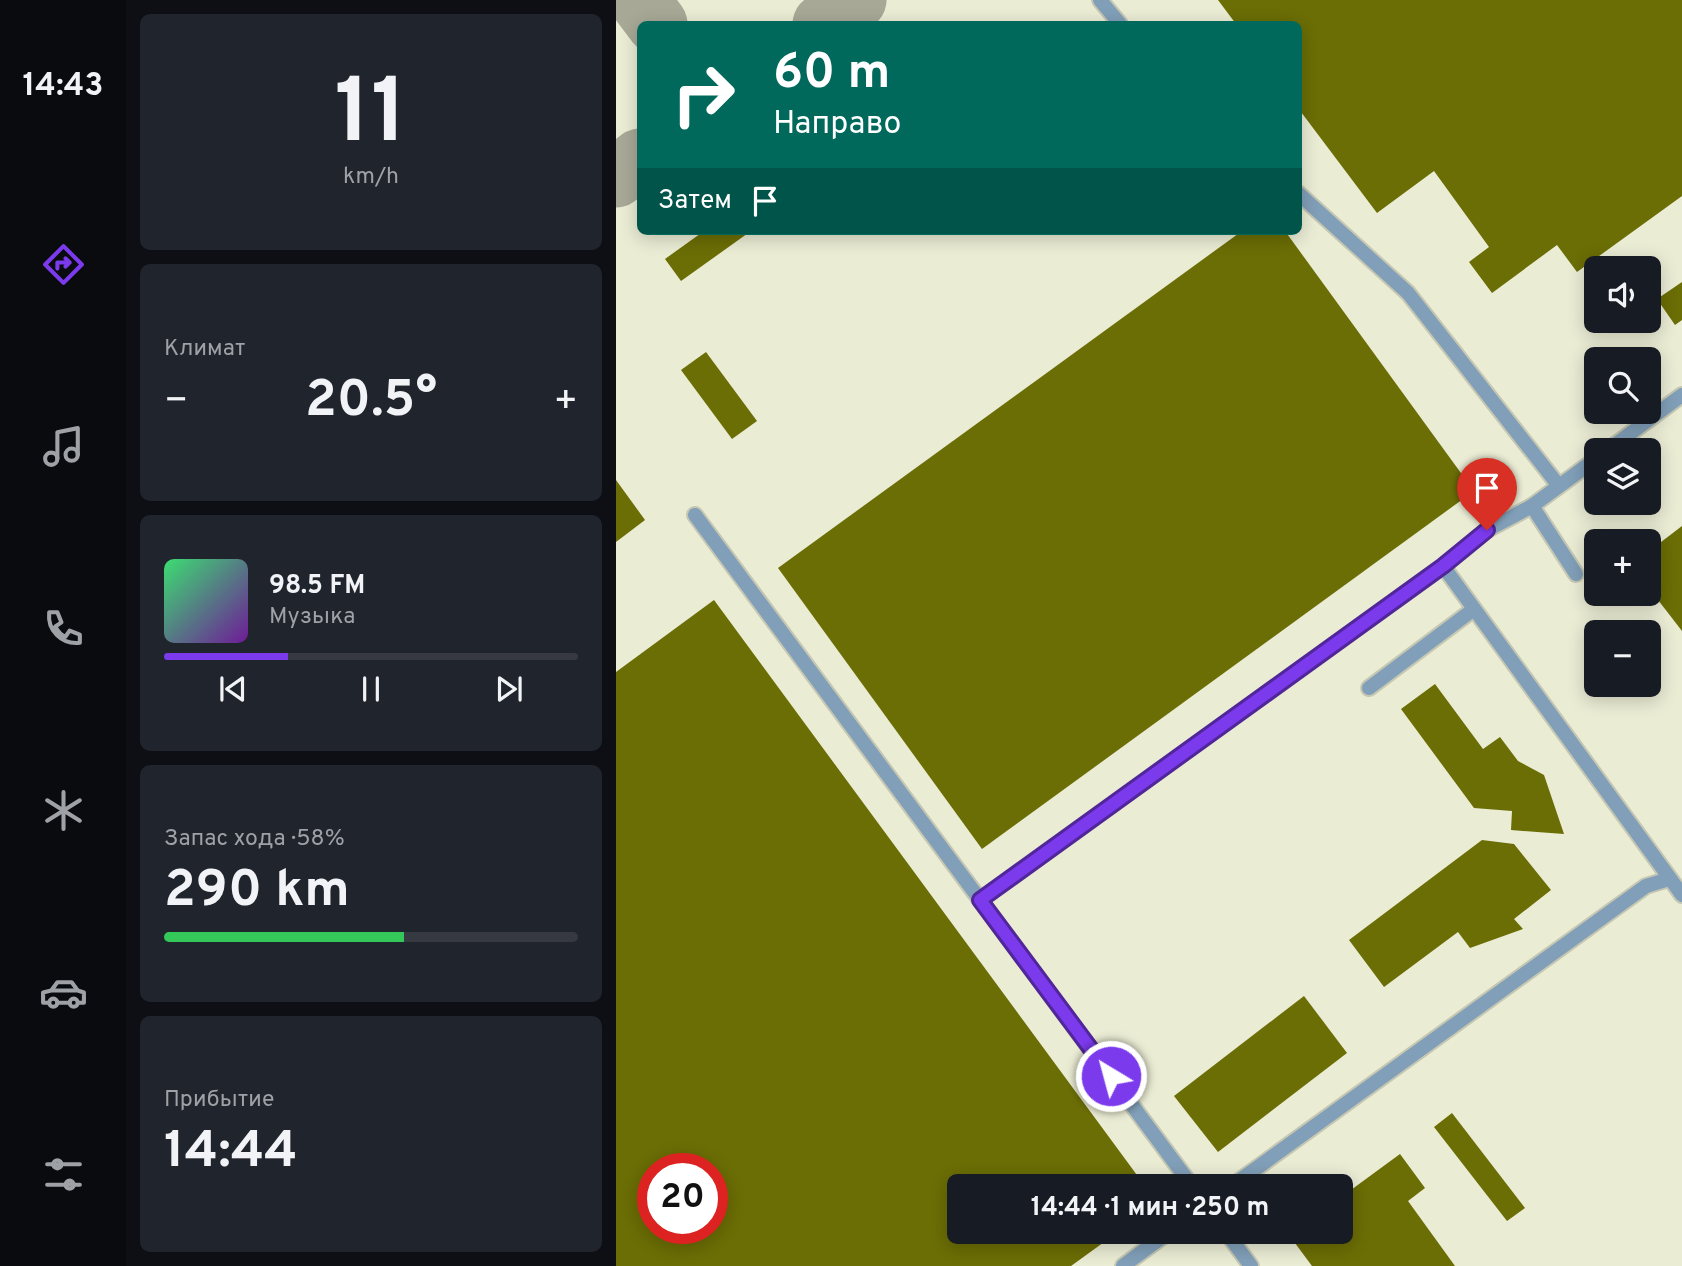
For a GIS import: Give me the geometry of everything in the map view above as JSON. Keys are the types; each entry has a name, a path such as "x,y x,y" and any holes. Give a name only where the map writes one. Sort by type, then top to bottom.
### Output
{"lane":[{"path":"1100,0 1118,21"},
{"path":"1302,197 1408,293 1559,486"},
{"path":"1624,438 1682,395"},
{"path":"980,900 1443,566 1487,530 1532,506 1584,468"},
{"path":"1532,506 1576,574"},
{"path":"695,515 1183,1174"},
{"path":"1443,566 1682,895"},
{"path":"1369,688 1474,610"},
{"path":"1249,1174 1646,886 1669,879"},
{"path":"1122,1266 1152,1244"},
{"path":"1235,1244 1251,1266"}],"building":[{"path":"1218,0 1682,0 1682,196 1599,256 1584,256 1584,267 1577,272 1557,245 1492,293 1469,262 1489,247 1434,171 1377,213 1302,113 1302,21 1234,21"},
{"path":"698,235 745,235 681,281 665,259"},
{"path":"1236,235 1288,235 1474,491 982,849 778,568"},
{"path":"1682,282 1682,320 1675,325 1661,305 1661,296"},
{"path":"706,352 757,421 732,439 681,370"},
{"path":"616,480 645,520 616,542"},
{"path":"1682,526 1682,631 1661,604 1661,542"},
{"path":"714,600 1136,1174 947,1174 947,1244 1101,1244 1071,1266 616,1266 616,672"},
{"path":"1435,684 1483,749 1500,737 1518,761 1544,775 1564,834 1511,830 1512,811 1474,808 1401,709"},
{"path":"1482,840 1514,844 1551,890 1514,919 1523,929 1470,948 1458,932 1384,987 1349,940"},
{"path":"1304,996 1347,1053 1218,1152 1174,1096"},
{"path":"1452,1113 1525,1208 1507,1221 1434,1127"},
{"path":"1400,1154 1425,1188 1408,1201 1455,1266 1312,1266 1296,1244 1353,1244 1353,1188"}],"taxiway":[{"path":"639,0 655,21"},
{"path":"827,21 856,0"},
{"path":"616,177 637,161"}],"route":[{"path":"1111,1076 980,900 1443,566 1487,530"}]}
